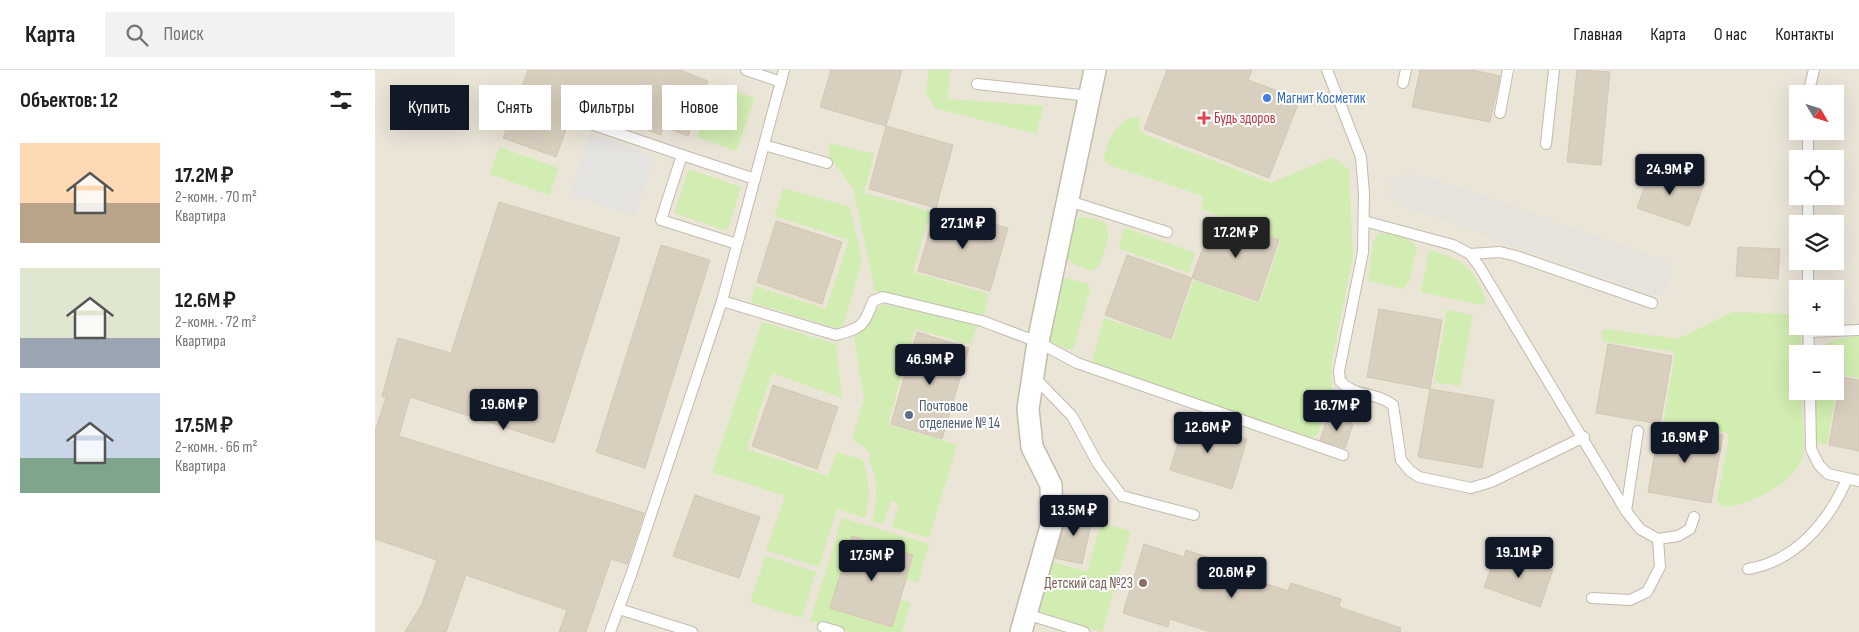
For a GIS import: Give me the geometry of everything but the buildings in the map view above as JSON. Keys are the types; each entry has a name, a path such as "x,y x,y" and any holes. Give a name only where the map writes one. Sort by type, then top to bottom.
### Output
{"street":[{"path":"1023,623 1052,523 1051,485 1032,447 1028,409 1038,342 1069,202 1095,70"}],"lane":[{"path":"746,70 781,82"},
{"path":"610,632 722,301 784,70"},
{"path":"1327,70 1361,157 1364,221 1363,252 1339,371 1340,381 1348,390 1384,398 1393,405 1401,460 1410,471 1419,477 1471,488 1491,482 1584,437"},
{"path":"1403,83 1406,70"},
{"path":"1500,114 1509,70"},
{"path":"1546,144 1554,70"},
{"path":"1810,85 1814,70"},
{"path":"977,84 1090,96"},
{"path":"608,130 755,179"},
{"path":"764,145 827,163"},
{"path":"683,156 661,220 737,244"},
{"path":"1069,202 1167,232"},
{"path":"1364,221 1453,246 1470,254 1584,437 1626,511 1640,529 1658,538 1678,536 1689,529 1694,517"},
{"path":"1470,254 1500,252 1516,256 1652,303"},
{"path":"722,301 836,335 854,330 864,324 873,301 883,297 983,321 1038,342 1077,363 1343,455"},
{"path":"1844,330 1859,330"},
{"path":"1033,377 1072,416 1098,464 1122,496 1194,515"},
{"path":"1810,400 1811,449 1819,465 1828,474 1859,480"},
{"path":"1626,511 1638,431"},
{"path":"1748,569 1766,566 1787,556 1801,544 1836,504 1847,479"},
{"path":"1592,598 1630,600 1647,592 1659,567 1658,538"},
{"path":"619,609 691,632"},
{"path":"1023,623 1084,632"},
{"path":"823,628 839,632"}],"shaded area":[{"path":"375,70 1859,70 1859,632 375,632"},
{"path":"590,134 656,157 635,216 569,194"},
{"path":"1406,174 1439,180 1664,260 1672,271 1665,291 1657,296 1399,205 1390,196 1391,179"}],"green space":[{"path":"929,70 950,70 947,99 1044,106 1036,134 935,108 926,93"},
{"path":"737,92 755,98 736,151 697,137 700,130 737,130"},
{"path":"1128,118 1140,118 1139,129 1146,135 1271,183 1330,158 1341,162 1349,170 1353,256 1331,367 1332,388 1318,433 1312,438 1092,362 1104,318 1172,340 1194,280 1256,302 1260,301 1281,240 1201,209 1203,198 1200,195 1109,165 1104,159 1109,141 1119,126"},
{"path":"829,143 874,154 864,193 931,211 913,272 989,294 984,317 875,291 853,188 830,158"},
{"path":"499,147 559,168 549,195 490,174"},
{"path":"689,169 741,187 727,231 674,213"},
{"path":"783,188 850,207 862,261 843,326 835,328 751,302 755,286 826,309 849,240 775,216"},
{"path":"1078,217 1102,221 1108,229 1107,243 1102,258 1098,266 1091,271 1073,264 1065,256"},
{"path":"1127,228 1195,253 1189,273 1121,249 1119,246 1123,230"},
{"path":"1378,233 1406,238 1415,244 1417,248 1409,282 1403,289 1368,281 1373,243"},
{"path":"1429,250 1459,261 1466,266 1476,279 1486,301 1482,305 1421,292"},
{"path":"1066,278 1088,284 1090,290 1073,349 1059,346 1047,337 1061,281"},
{"path":"884,304 977,325 971,345 915,329 888,424 957,445 929,538 892,527 899,503 891,501 883,524 872,521 876,483 869,461 871,455 864,447 852,439 864,400 854,337 861,333 869,324 876,311"},
{"path":"1447,310 1473,315 1460,386 1434,382"},
{"path":"1733,312 1789,314 1789,335 1800,335 1801,345 1789,345 1789,400 1802,400 1804,450 1801,461 1785,481 1747,502 1723,507 1717,500 1729,437 1727,433 1667,423 1664,418 1675,354 1670,351 1605,342 1602,339 1602,331 1606,329 1678,339"},
{"path":"762,322 836,344 842,398 772,373 747,449 828,476 837,452 863,460 865,467 869,496 865,518 837,509 819,567 766,550 785,496 712,472"},
{"path":"1859,336 1859,378 1844,376 1844,345 1824,345 1841,339"},
{"path":"1816,400 1835,400 1827,445 1815,442"},
{"path":"842,518 929,544 918,583 906,579 913,555 852,536 830,608 892,627 900,600 911,603 902,632 851,632 810,621"},
{"path":"1101,523 1131,531 1102,632 1036,613 1050,561 1087,572"},
{"path":"766,556 816,572 802,618 750,602"}],"place":[{"name":"Магнит Косметик","path":"1267,98"},
{"name":"Будь здоров","path":"1204,118"},
{"name":"Почтовое отделение № 14","path":"909,415"},
{"name":"Детский сад №23","path":"1143,583"}]}
